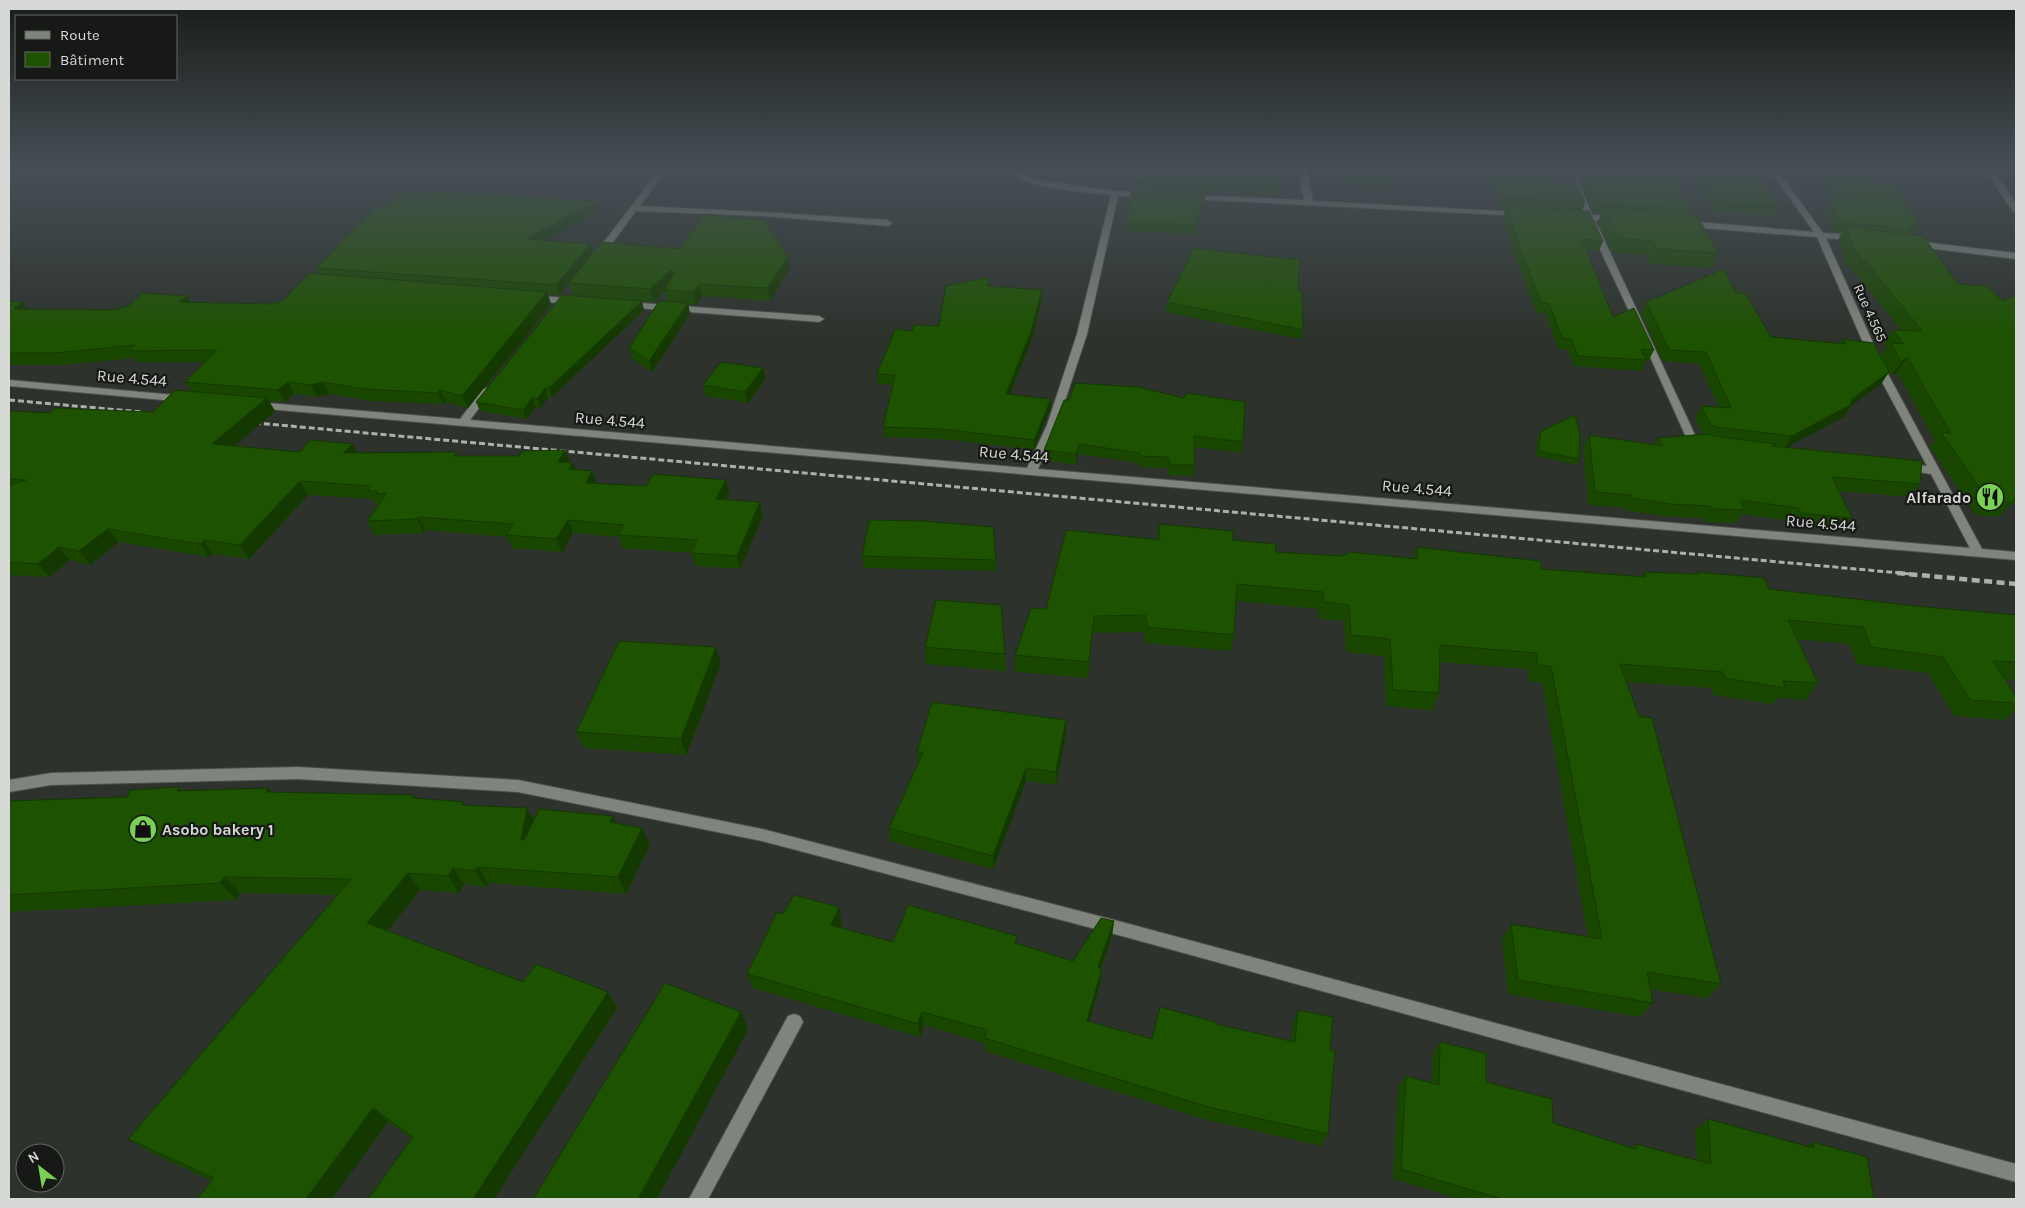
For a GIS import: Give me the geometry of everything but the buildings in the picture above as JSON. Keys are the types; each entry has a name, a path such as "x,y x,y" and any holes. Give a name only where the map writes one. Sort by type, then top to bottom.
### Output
{"street":[{"path":"592,263 621,224"},
{"path":"1031,472 1052,425 1082,334 1108,224"},
{"path":"1593,224 1691,437 1699,442 1716,445"},
{"path":"1681,224 1869,239"},
{"name":"Rue 4.565","path":"1813,224 1820,234 1877,363 1978,552"},
{"path":"1908,244 2016,256"},
{"path":"523,297 581,302"},
{"path":"621,305 819,319"},
{"name":"Rue 4.544","path":"9,383 196,400"},
{"path":"463,423 492,386"},
{"name":"Rue 4.544","path":"246,404 2016,556"},
{"path":"1896,466 1935,472"},
{"path":"9,786 51,779 298,773 528,788 781,840 1122,929 2016,1173"},
{"path":"698,1199 794,1022"}],"railway":[{"path":"9,400 142,412"},
{"path":"246,422 1911,574"},
{"path":"1897,573 2016,584"}],"place":[{"name":"Alfarado","path":"1990,497"},
{"name":"Asobo bakery 1","path":"143,829"}]}
